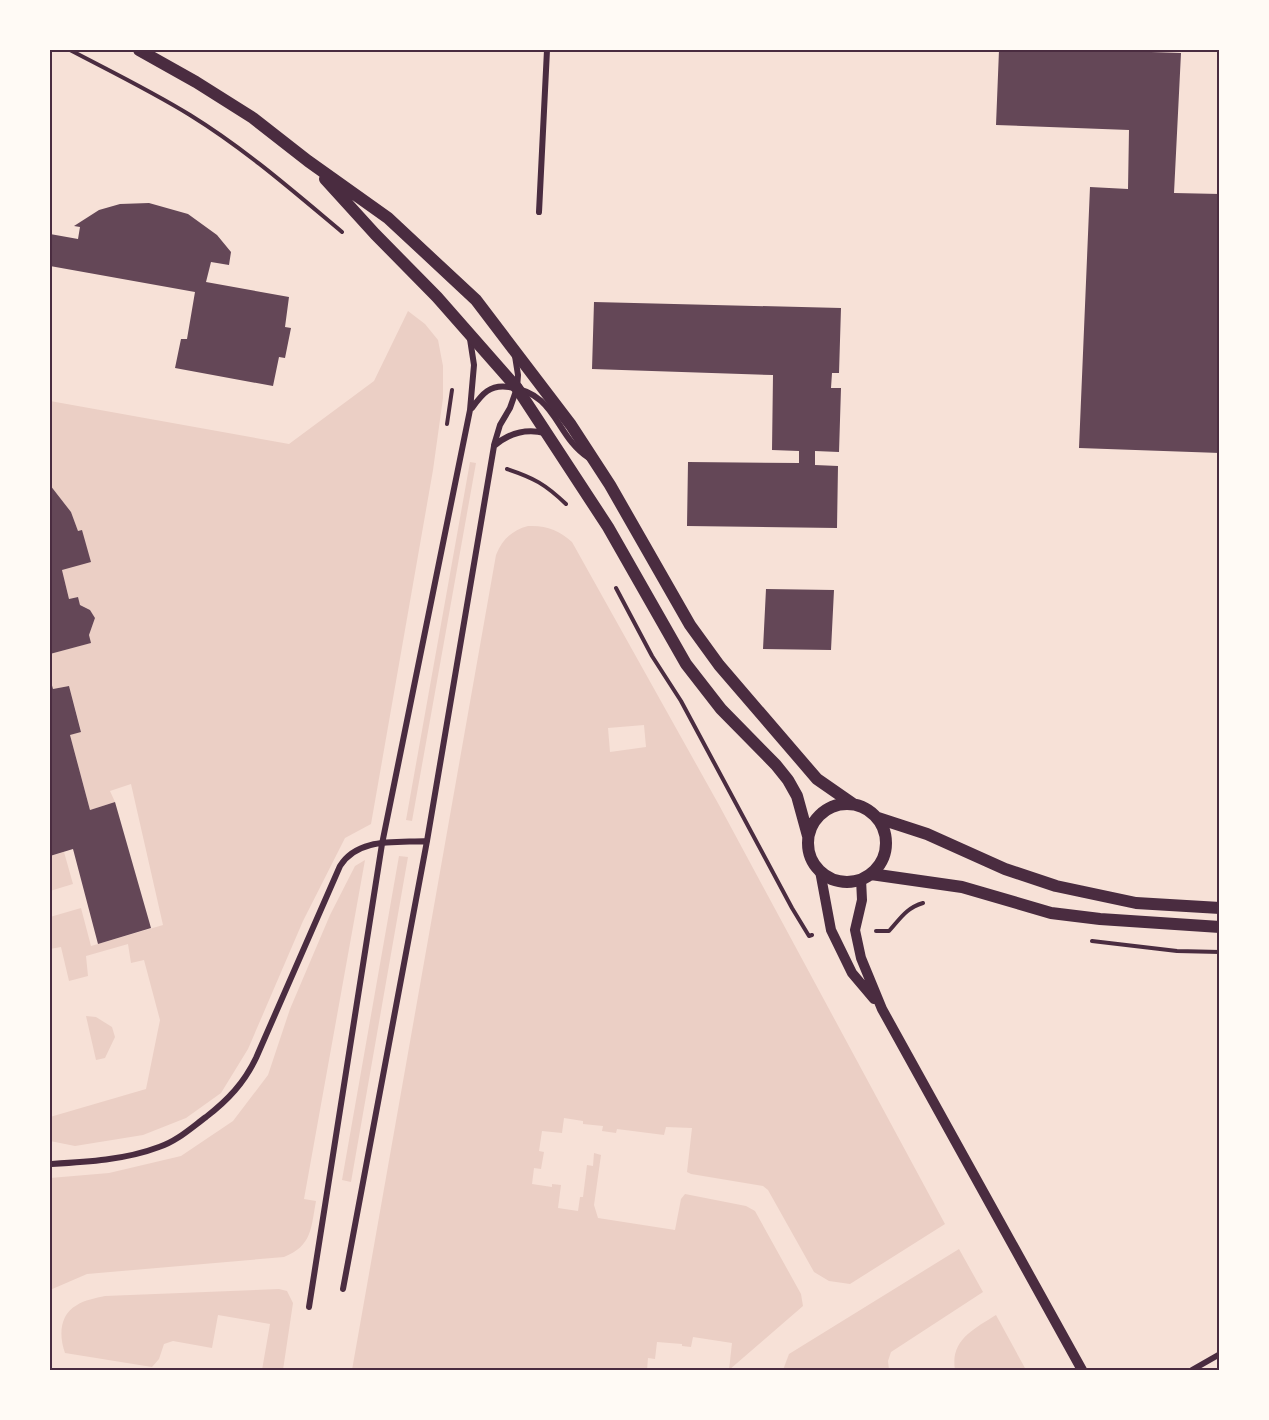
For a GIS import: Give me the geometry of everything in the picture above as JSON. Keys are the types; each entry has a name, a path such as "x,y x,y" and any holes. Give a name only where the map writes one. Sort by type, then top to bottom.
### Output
{"main road":[{"path":"139,50 253,118 388,218 476,300 514,347 597,464 690,625 719,665 817,779 853,804"},
{"path":"308,160 518,388 609,527 686,664 721,709 789,780 797,796 808,836 810,855 820,871 840,881 851,882 866,877 879,865 885,854 887,841 878,818"},
{"path":"808,836 814,821 824,810 838,804 853,804 863,806 878,818 927,834 1005,869 1056,885 1136,903 1220,908"},
{"path":"866,877 962,887 1051,914 1220,927"}],"street":[{"path":"539,212 547,50"},
{"path":"309,1307 382,844 470,410 474,365 468,332"},
{"path":"343,1289 427,841 490,464 500,425 518,388 514,347"},
{"path":"470,410 481,394 488,390 503,386 528,391 543,402 579,452 597,464"},
{"path":"494,446 512,434 535,431 548,434"},
{"path":"50,1164 112,1159 160,1147 183,1136 228,1099 247,1076 256,1058 346,855 363,846 427,841"},
{"path":"820,871 831,930 852,973 882,1009"},
{"path":"866,877 855,930 861,958 882,1009 1082,1371"},
{"path":"1192,1371 1220,1354"}],"path":[{"path":"70,50 189,114 228,140 265,166 345,234"},
{"path":"446,430 452,389"},
{"path":"490,464 528,476 546,485 572,513"},
{"path":"615,586 652,656 681,701 809,936 831,930"},
{"path":"855,930 889,931 901,915 913,906 928,901"},
{"path":"1084,939 1105,944 1177,951 1220,952"}],"shaded area":[{"path":"408,311 425,324 438,340 443,366 443,398 433,470 371,824 345,838 303,921 248,1049 221,1093 186,1118 143,1135 75,1146 50,1141 50,1117 146,1089 160,1020 144,960 131,963 128,944 86,956 88,976 69,981 61,947 50,949 50,917 81,908 91,946 163,925 131,784 110,791 115,802 90,810 70,735 81,731 69,686 53,689 50,676 50,654 90,643 89,635 95,618 90,610 80,605 78,597 69,599 62,570 82,531 78,531 71,512 50,485 50,401 289,444 374,381"},
{"path":"470,462 476,463 412,821 406,820"},
{"path":"528,526 546,527 557,531 572,542 719,805 945,1224 850,1284 829,1281 814,1272 768,1190 763,1186 687,1172 692,1128 666,1127 664,1135 617,1129 616,1133 602,1131 603,1126 583,1124 583,1121 564,1118 562,1133 542,1131 539,1151 544,1152 541,1169 534,1168 532,1184 552,1187 552,1184 561,1185 558,1208 578,1211 580,1197 583,1197 587,1165 593,1166 594,1153 601,1155 594,1205 598,1218 675,1230 681,1199 685,1194 746,1206 755,1211 801,1294 803,1306 729,1370 732,1343 693,1337 691,1347 657,1342 655,1359 648,1358 647,1370 352,1370 496,555 508,536","holes":["644,725 646,747 610,752 608,728"]},
{"path":"64,852 73,884 50,891 50,856"},
{"path":"399,856 408,857 351,1182 342,1180"},
{"path":"365,860 304,1199 316,1201 311,1228 305,1242 293,1253 284,1257 87,1274 50,1290 50,1178 109,1173 181,1156 233,1121 268,1075 290,1009 330,915 355,866"},
{"path":"86,1016 96,1017 112,1027 115,1037 105,1058 96,1060"},
{"path":"959,1249 983,1292 891,1352 888,1361 889,1370 783,1370 789,1354"},
{"path":"279,1289 287,1291 293,1303 283,1370 262,1370 270,1324 218,1315 212,1348 173,1341 164,1344 159,1359 152,1367 65,1353 63,1346 61,1333 67,1314 77,1305 90,1299 105,1296"},
{"path":"996,1315 1026,1370 955,1370 954,1360 960,1343 972,1331"}],"building":[{"path":"999,50 1181,53 1174,193 1220,194 1220,453 1079,448 1090,187 1128,189 1129,130 996,125"},
{"path":"149,203 188,214 217,235 231,252 229,265 211,262 206,282 289,297 285,327 291,328 285,358 279,357 273,386 175,368 181,339 187,339 195,292 50,266 50,234 78,239 80,227 74,226 99,210 120,204"},
{"path":"594,302 841,308 839,373 832,373 831,388 841,388 839,452 815,451 815,465 838,466 837,528 687,526 688,462 799,463 799,451 772,450 773,375 592,369"},
{"path":"50,485 71,512 78,531 82,530 91,562 62,570 69,599 78,597 80,605 90,610 95,618 89,635 91,643 50,654"},
{"path":"766,589 834,590 831,650 763,649"},
{"path":"50,678 53,689 69,686 81,732 70,735 90,810 115,802 151,928 98,944 73,849 50,856"}]}
